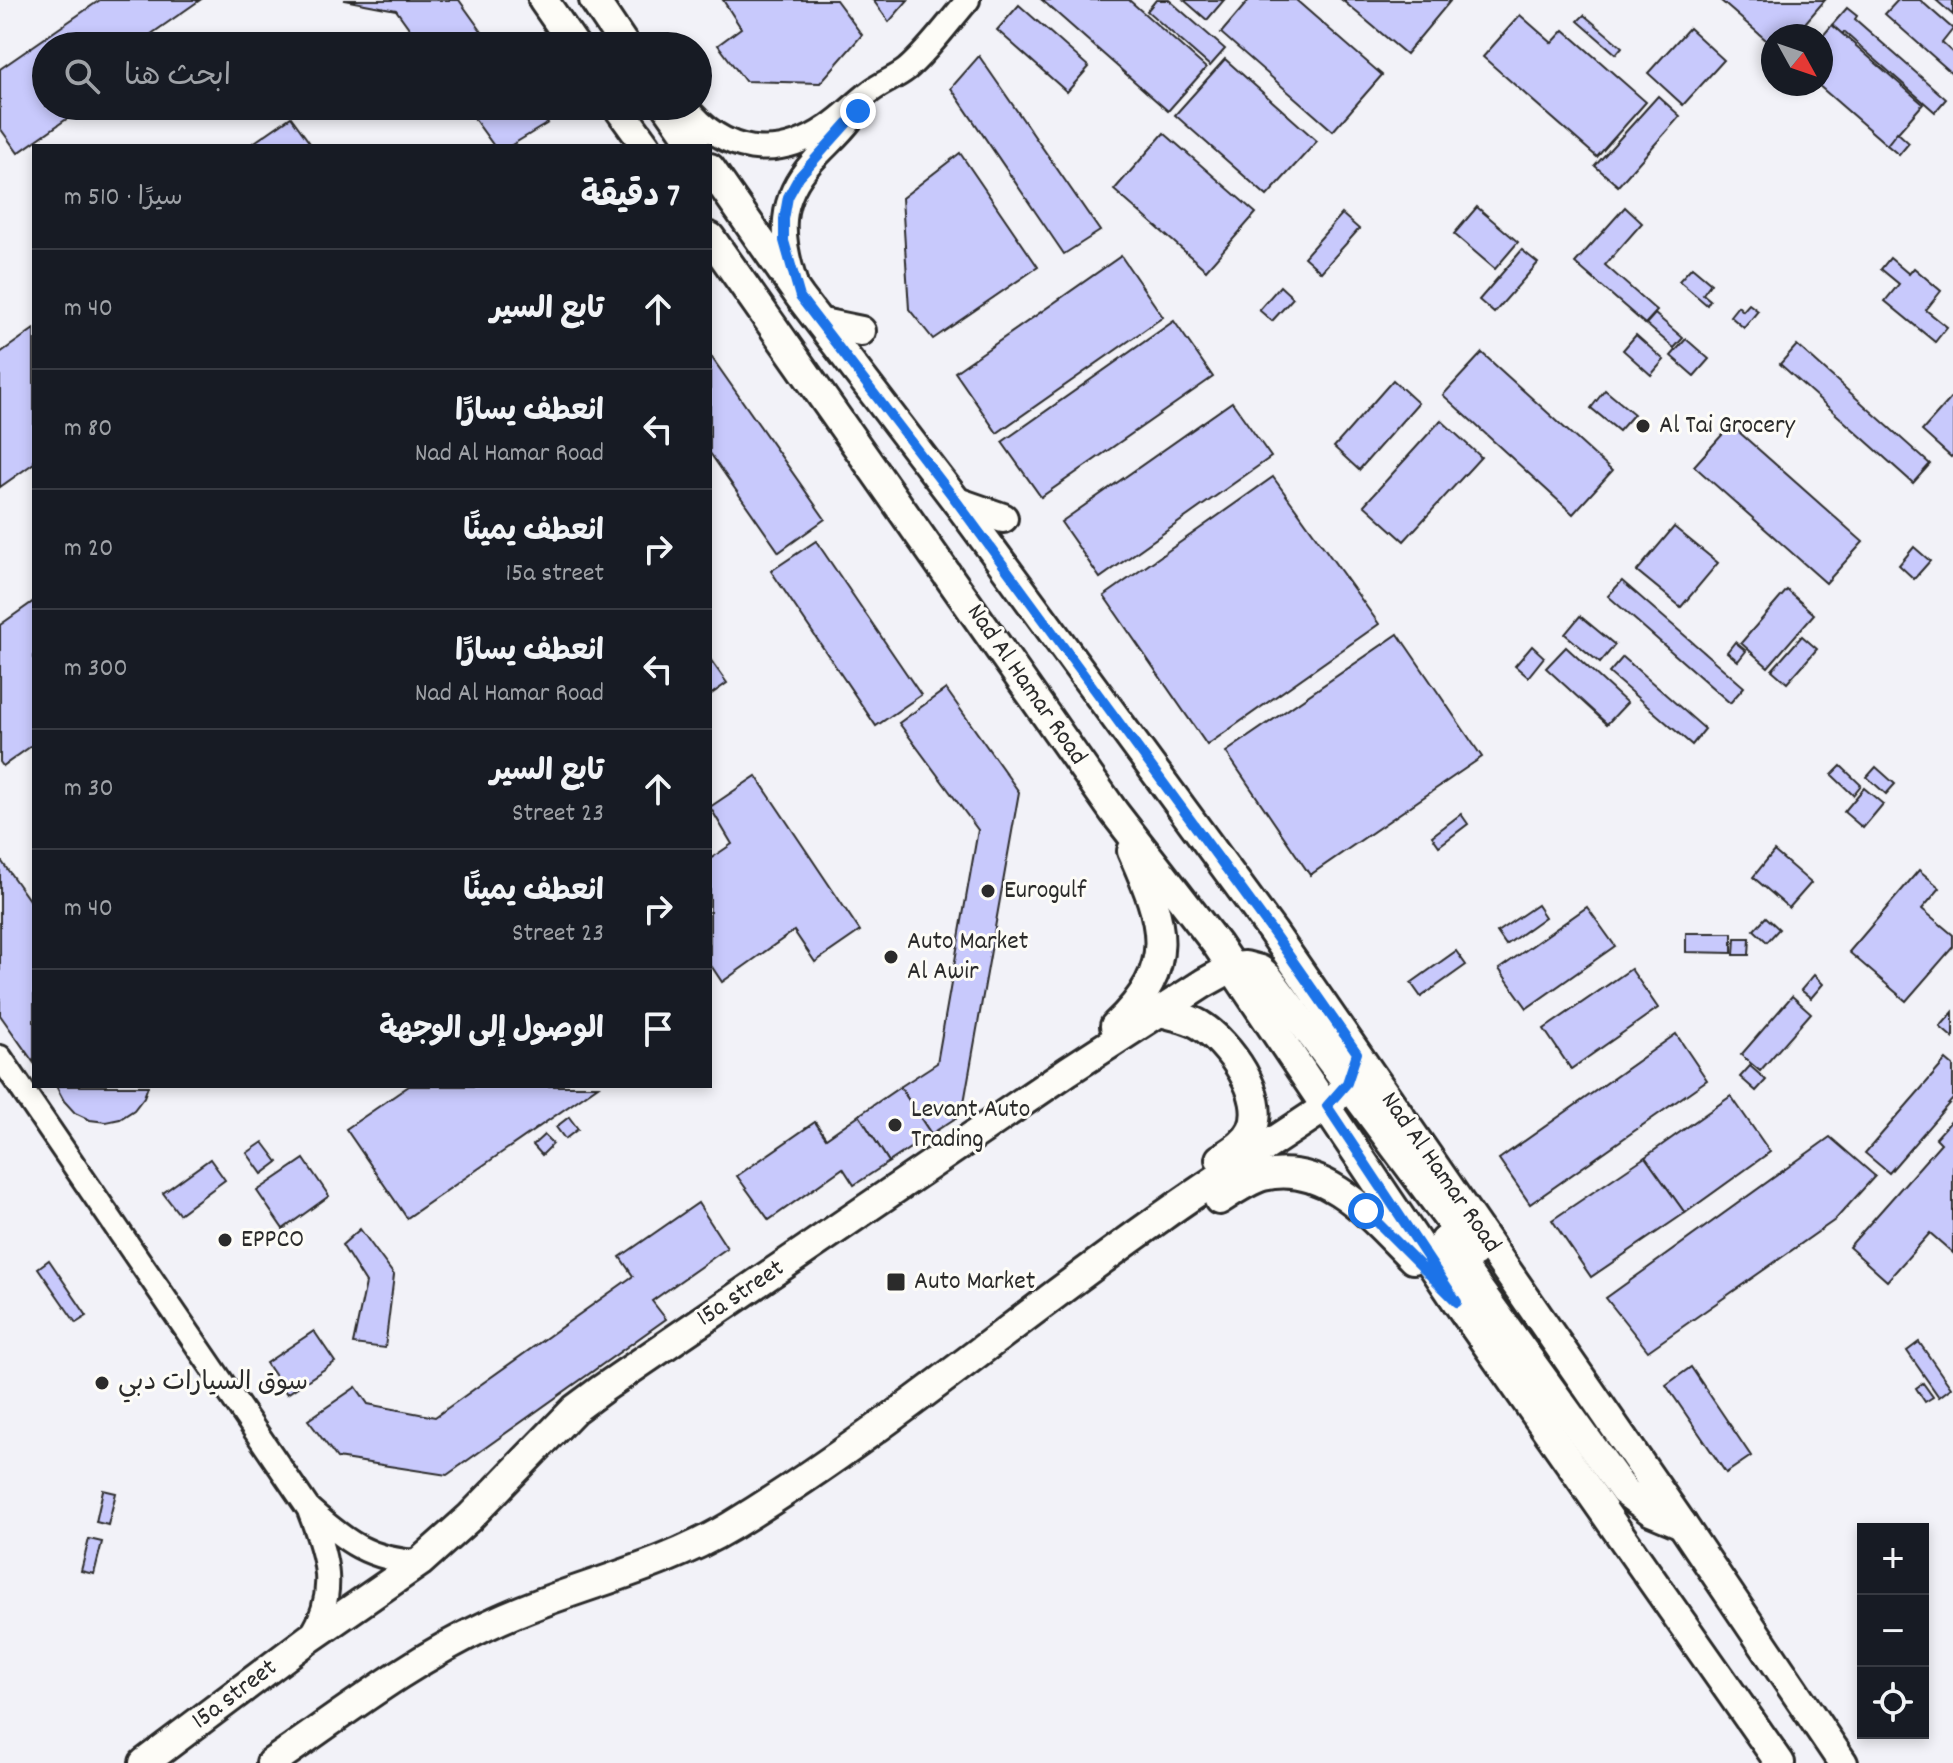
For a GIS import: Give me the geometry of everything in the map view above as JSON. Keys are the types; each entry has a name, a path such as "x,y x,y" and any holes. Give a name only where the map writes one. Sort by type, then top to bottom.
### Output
{"main road":[{"path":"543,0 565,32"},
{"path":"594,0 616,32"},
{"path":"627,120 645,144"},
{"path":"677,120 694,144"},
{"name":"Nad Al Hamar Road","path":"712,171 800,297 957,502 1272,931 1682,1524 1843,1763"},
{"name":"Nad Al Hamar Road","path":"712,240 1114,812 1233,967 1457,1302 1780,1763"},
{"path":"822,323 861,331"},
{"path":"957,502 1003,518"},
{"path":"1025,683 1054,704 1078,731 1235,953 1250,960 1265,955 1270,949 1272,931"},
{"path":"1068,1071 1140,1001 1152,980 1158,956 1160,940 1155,907 1114,812"},
{"path":"1233,967 1260,970 1269,978 1500,1289 1531,1320 1546,1327"},
{"name":"15a street","path":"144,1763 310,1638 420,1562 469,1518 575,1409 1068,1071 1233,967"},
{"path":"1159,1012 1193,1022 1219,1041 1242,1072 1257,1110 1254,1127 1244,1141 1194,1179 1160,1218"},
{"path":"271,1763 388,1682 488,1624 663,1560 730,1526 896,1415 1160,1218 1327,1106 1347,1083 1357,1053"},
{"path":"1361,1157 1370,1148 1381,1153 1624,1491 1651,1511 1682,1524"},
{"path":"1160,1218 1171,1221 1193,1216 1247,1182 1263,1176 1296,1175 1312,1179 1347,1196 1366,1211 1457,1302"}],"street":[{"path":"698,120 728,141 758,149 799,143 824,129 869,92 907,69 968,0"},
{"path":"800,297 784,241 788,197 799,177 845,128 869,92"},
{"path":"0,1057 308,1508 323,1546 328,1571 327,1596 321,1620 310,1638"},
{"path":"308,1508 356,1547 387,1559 420,1562"}],"building":[{"path":"100,0 200,0 154,32 54,32"},
{"path":"344,0 459,0 482,32 412,32 396,10"},
{"path":"723,0 836,0 862,35 820,83 745,81 718,45 741,28"},
{"path":"873,0 908,0 889,22"},
{"path":"1042,0 1129,0 1206,68 1168,111"},
{"path":"1156,0 1169,0 1225,49 1210,66 1147,11"},
{"path":"1184,0 1224,0 1207,20"},
{"path":"1249,0 1296,0 1382,75 1333,131 1221,33"},
{"path":"1342,0 1451,0 1406,54"},
{"path":"1720,0 1825,0 1804,24 1761,24 1761,36"},
{"path":"1898,0 1920,0 1953,29 1942,43 1953,53 1953,74 1885,14"},
{"path":"1936,0 1953,0 1953,15"},
{"path":"1019,5 1089,67 1067,92 997,30"},
{"path":"1847,8 1857,16 1855,19 1946,99 1935,112 1833,24"},
{"path":"1520,15 1552,43 1564,30 1646,102 1597,157 1483,57"},
{"path":"1584,15 1622,47 1616,54 1578,21"},
{"path":"1833,26 1923,104 1887,145 1831,96"},
{"path":"1689,28 1724,60 1683,105 1648,73"},
{"path":"32,47 32,120 65,120 18,153 0,128 0,69"},
{"path":"979,56 1100,231 1064,254 951,88"},
{"path":"1225,59 1317,141 1267,196 1175,115"},
{"path":"1658,96 1680,116 1618,186 1595,166"},
{"path":"287,120 293,120 311,144 252,144"},
{"path":"475,120 546,120 548,123 513,144 493,144"},
{"path":"1897,132 1909,143 1899,155 1887,145"},
{"path":"1164,133 1256,213 1206,270 1114,190"},
{"path":"960,153 1038,267 933,339 909,309 902,198"},
{"path":"1477,207 1518,242 1495,269 1454,234"},
{"path":"1625,207 1642,223 1605,265 1657,311 1645,324 1575,263"},
{"path":"1342,214 1359,229 1321,272 1304,257"},
{"path":"1522,250 1538,263 1494,313 1479,300"},
{"path":"1121,256 1163,317 997,433 955,372"},
{"path":"1890,258 1909,274 1914,268 1941,291 1926,310 1947,327 1935,342 1885,301 1899,284 1881,269"},
{"path":"1692,267 1711,283 1703,294 1710,300 1707,305 1679,281"},
{"path":"1280,286 1293,298 1272,321 1259,310"},
{"path":"1749,304 1758,311 1744,328 1730,316 1738,306 1743,311"},
{"path":"1655,314 1683,338 1674,348 1646,324"},
{"path":"1174,321 1213,377 1041,497 1002,442"},
{"path":"32,330 32,464 0,487 0,353"},
{"path":"1636,335 1664,360 1651,375 1623,350"},
{"path":"1686,339 1709,359 1694,376 1671,356"},
{"path":"1797,345 1930,464 1913,483 1780,364"},
{"path":"1482,353 1612,471 1573,514 1443,395"},
{"path":"712,358 825,519 779,552 712,456"},
{"path":"1393,380 1418,403 1359,470 1334,447"},
{"path":"1605,390 1634,414 1619,431 1591,408"},
{"path":"1953,396 1953,455 1951,457 1922,431"},
{"path":"1232,402 1271,457 1100,578 1061,522"},
{"path":"1441,420 1481,457 1404,541 1364,505"},
{"path":"1731,425 1863,542 1826,583 1694,466"},
{"path":"1273,477 1379,624 1207,745 1104,596"},
{"path":"1674,527 1718,563 1681,607 1637,571"},
{"path":"816,541 921,695 876,726 771,571"},
{"path":"1914,547 1930,561 1914,579 1899,565"},
{"path":"1622,581 1744,687 1730,703 1608,596"},
{"path":"1787,590 1814,614 1768,667 1741,643"},
{"path":"32,602 32,745 3,766 0,762 0,625"},
{"path":"1580,616 1615,645 1600,663 1565,634"},
{"path":"1398,634 1482,757 1310,875 1226,752"},
{"path":"1802,636 1817,649 1787,683 1772,670"},
{"path":"1735,642 1746,651 1738,661 1727,652"},
{"path":"1532,646 1544,657 1528,677 1515,666"},
{"path":"1566,647 1627,703 1607,724 1546,668"},
{"path":"1623,657 1705,729 1692,745 1609,673"},
{"path":"712,662 727,683 712,694"},
{"path":"946,689 1019,792 962,1114 931,1134 900,1087 937,1063 978,830 899,723"},
{"path":"1841,766 1861,785 1853,795 1832,775"},
{"path":"1876,767 1895,784 1886,794 1867,777"},
{"path":"756,776 860,931 815,962 794,931 722,982 712,967 712,858 732,844 712,806"},
{"path":"1864,788 1883,804 1863,828 1844,812"},
{"path":"1461,814 1468,824 1439,846 1432,836"},
{"path":"1774,851 1811,883 1789,908 1753,877"},
{"path":"0,859 32,904 32,1060 0,1015"},
{"path":"1919,870 1940,888 1922,909 1953,935 1953,947 1906,1001 1849,952"},
{"path":"1537,905 1545,917 1506,945 1497,932"},
{"path":"1587,907 1615,946 1527,1008 1499,969"},
{"path":"1766,917 1779,929 1767,942 1754,930"},
{"path":"1686,933 1732,933 1732,953 1686,952"},
{"path":"1735,938 1750,938 1749,955 1734,955"},
{"path":"1456,951 1466,965 1421,997 1411,983"},
{"path":"1631,969 1658,1008 1571,1069 1544,1029"},
{"path":"1814,975 1823,984 1811,998 1801,990"},
{"path":"1792,996 1811,1013 1760,1071 1741,1055"},
{"path":"1953,1012 1953,1038 1940,1027"},
{"path":"1676,1034 1707,1080 1530,1204 1499,1159"},
{"path":"1946,1060 1953,1066 1953,1099 1889,1173 1865,1153"},
{"path":"1750,1066 1766,1080 1756,1091 1740,1077"},
{"name":"Levant Auto Trading","path":"900,1087 931,1134 889,1162 859,1115"},
{"path":"57,1088 147,1088 134,1110 120,1119 106,1122 90,1120 75,1113"},
{"path":"406,1088 595,1088 407,1218 346,1129"},
{"path":"1731,1096 1770,1152 1685,1213 1645,1157"},
{"path":"859,1115 889,1162 854,1185 843,1168 769,1220 737,1176 815,1122 826,1138"},
{"path":"569,1117 578,1129 565,1139 556,1127"},
{"path":"1953,1119 1953,1253 1930,1233 1887,1281 1849,1247 1941,1143 1936,1138"},
{"path":"544,1135 553,1144 542,1155 533,1145"},
{"path":"1830,1137 1875,1176 1835,1220 1648,1351 1606,1298"},
{"path":"263,1142 278,1162 262,1174 247,1153"},
{"path":"1645,1157 1685,1213 1591,1277 1552,1220"},
{"path":"210,1159 225,1180 179,1214 163,1193"},
{"path":"304,1159 329,1196 283,1229 257,1191"},
{"path":"698,1203 727,1248 652,1301 666,1319 447,1475 337,1458 308,1420 356,1387 368,1404 435,1417 633,1276 620,1257"},
{"path":"360,1229 394,1275 385,1348 353,1344 366,1283 342,1245"},
{"path":"49,1260 87,1316 76,1323 38,1268"},
{"path":"314,1331 335,1362 287,1394 266,1363"},
{"path":"1919,1342 1951,1388 1939,1397 1907,1351"},
{"path":"1691,1367 1751,1456 1726,1473 1666,1385"},
{"path":"1923,1383 1933,1397 1925,1402 1916,1388"},
{"path":"103,1490 116,1493 108,1525 96,1522"},
{"path":"89,1539 102,1542 94,1574 81,1571"}],"place":[{"name":"Al Tai Grocery","path":"1643,426"},
{"name":"Eurogulf","path":"988,891"},
{"name":"Auto Market Al Awir","path":"891,957"},
{"name":"Levant Auto Trading","path":"895,1125"},
{"name":"EPPCO","path":"225,1240"},
{"name":"Auto Market","path":"896,1282"},
{"name":"سوق السيارات دبي","path":"102,1383"}],"route":[{"path":"858,111 799,177 788,197 784,241 800,297 957,502 1272,931 1357,1053 1347,1083 1327,1106 1457,1302 1366,1211"}]}
